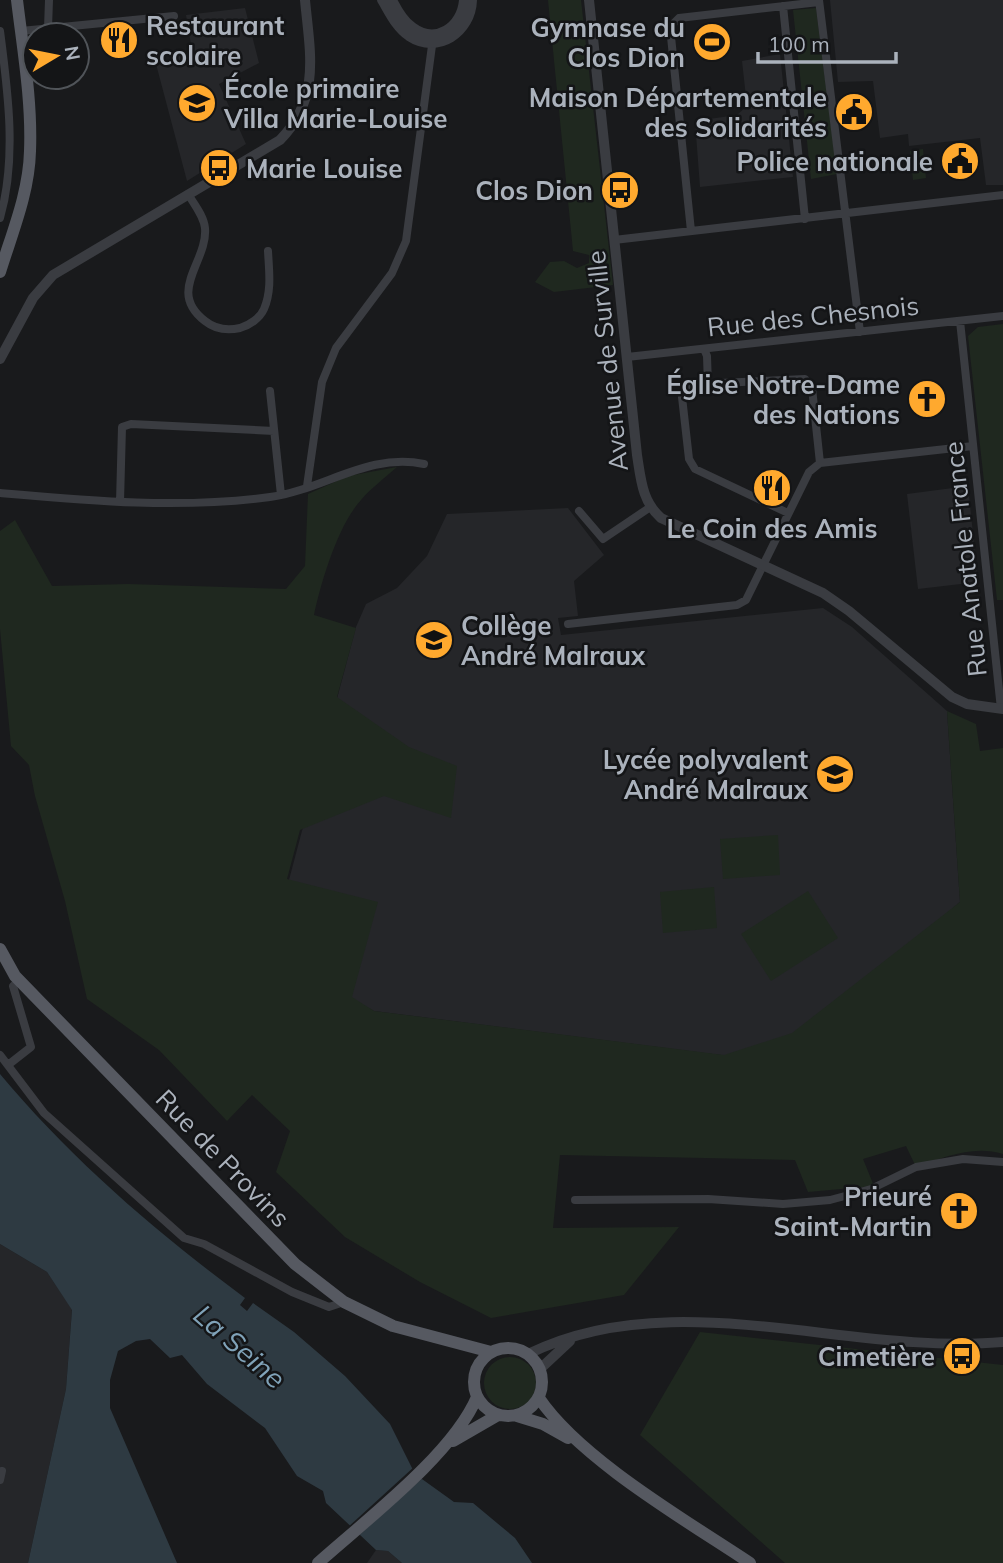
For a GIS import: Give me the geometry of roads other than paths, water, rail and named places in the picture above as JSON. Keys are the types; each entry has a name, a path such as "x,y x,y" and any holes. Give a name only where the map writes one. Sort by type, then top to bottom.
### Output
{"main road":[{"path":"18,0 21,31"},
{"path":"0,272 22,204 30,151 26,91"},
{"name":"Rue de Provins","path":"0,949 19,980 295,1264 344,1302 393,1326 491,1352"},
{"path":"454,1341 469,1354 476,1369"},
{"path":"517,1416 534,1406 539,1398 543,1378 540,1369 528,1354 510,1347 491,1352 476,1369 474,1378 477,1397 485,1408 498,1415 517,1416 543,1424 584,1447 750,1563"},
{"path":"321,1560 449,1443 469,1416 477,1397"},
{"path":"539,1398 551,1415 584,1447"},
{"path":"449,1443 498,1415"}],"street":[{"path":"48,21 49,0"},
{"path":"0,359 33,298 53,275 281,140 293,126 309,92 305,0"},
{"path":"382,0 400,28 410,36 433,39 455,24 461,15 464,0"},
{"path":"392,0 406,23 442,42 461,30 469,19 472,0"},
{"path":"691,231 670,27 679,18 819,1 860,332"},
{"name":"Avenue de Surville","path":"588,2 637,455 643,493 649,508"},
{"path":"783,6 805,219"},
{"path":"91,24 174,16"},
{"path":"0,31 9,187 0,218"},
{"path":"307,486 322,382 335,348 392,273 406,241 433,39"},
{"path":"188,194 205,228 204,240 190,279 189,299 194,313 211,326 234,329 246,326 261,315 270,295 268,251"},
{"path":"614,240 1003,195"},
{"name":"Rue des Chesnois","path":"627,357 1003,316"},
{"name":"Rue Anatole France","path":"960,321 1002,709"},
{"path":"704,349 707,356 708,386"},
{"path":"788,513 695,468 689,459 682,397 689,389 708,386 798,377 805,379 812,388 820,463"},
{"path":"270,391 281,495"},
{"path":"120,502 122,426 131,424 274,431"},
{"path":"568,624 737,605 751,594 809,472 820,463 973,446"},
{"path":"0,493 186,504 281,495 394,460 424,464"},
{"path":"579,511 603,539 649,508 661,518 823,593 849,611 952,697 967,704 1002,709"},
{"path":"8,1065 31,1047 13,986 19,980"},
{"path":"0,1055 44,1112 184,1238 204,1244 292,1293 329,1307 344,1302"},
{"path":"575,1199 708,1199 783,1205 830,1200 872,1189 916,1167 963,1159 1003,1162"},
{"path":"528,1354 579,1336 659,1320 936,1344 1003,1342"},
{"path":"540,1369 552,1354 579,1336"}],"water":[{"name":"La Seine","path":"0,1074 85,1165 147,1221 245,1298 240,1305 247,1311 253,1303 294,1332 345,1376 390,1424 415,1474 454,1502 473,1503 515,1538 532,1563 402,1563 388,1551 376,1550 326,1503 323,1491 297,1476 265,1428 207,1384 182,1355 170,1358 150,1339 136,1341 118,1351 110,1380 110,1408 177,1563 28,1563 66,1389 72,1310 47,1272 0,1244"}],"place":[{"name":"Restaurant scolaire","path":"119,40"},
{"name":"Gymnase du Clos Dion","path":"712,42"},
{"name":"École primaire Villa Marie-Louise","path":"197,103"},
{"name":"Maison Départementale des Solidarités","path":"854,112"},
{"name":"Police nationale","path":"960,161"},
{"name":"Marie Louise","path":"219,168"},
{"name":"Clos Dion","path":"620,190"},
{"name":"Église Notre-Dame des Nations","path":"927,399"},
{"name":"Le Coin des Amis","path":"772,488"},
{"name":"Collège André Malraux","path":"434,640"},
{"name":"Lycée polyvalent André Malraux","path":"835,774"},
{"name":"Prieuré Saint-Martin","path":"959,1211"},
{"name":"Cimetière","path":"962,1356"}]}
